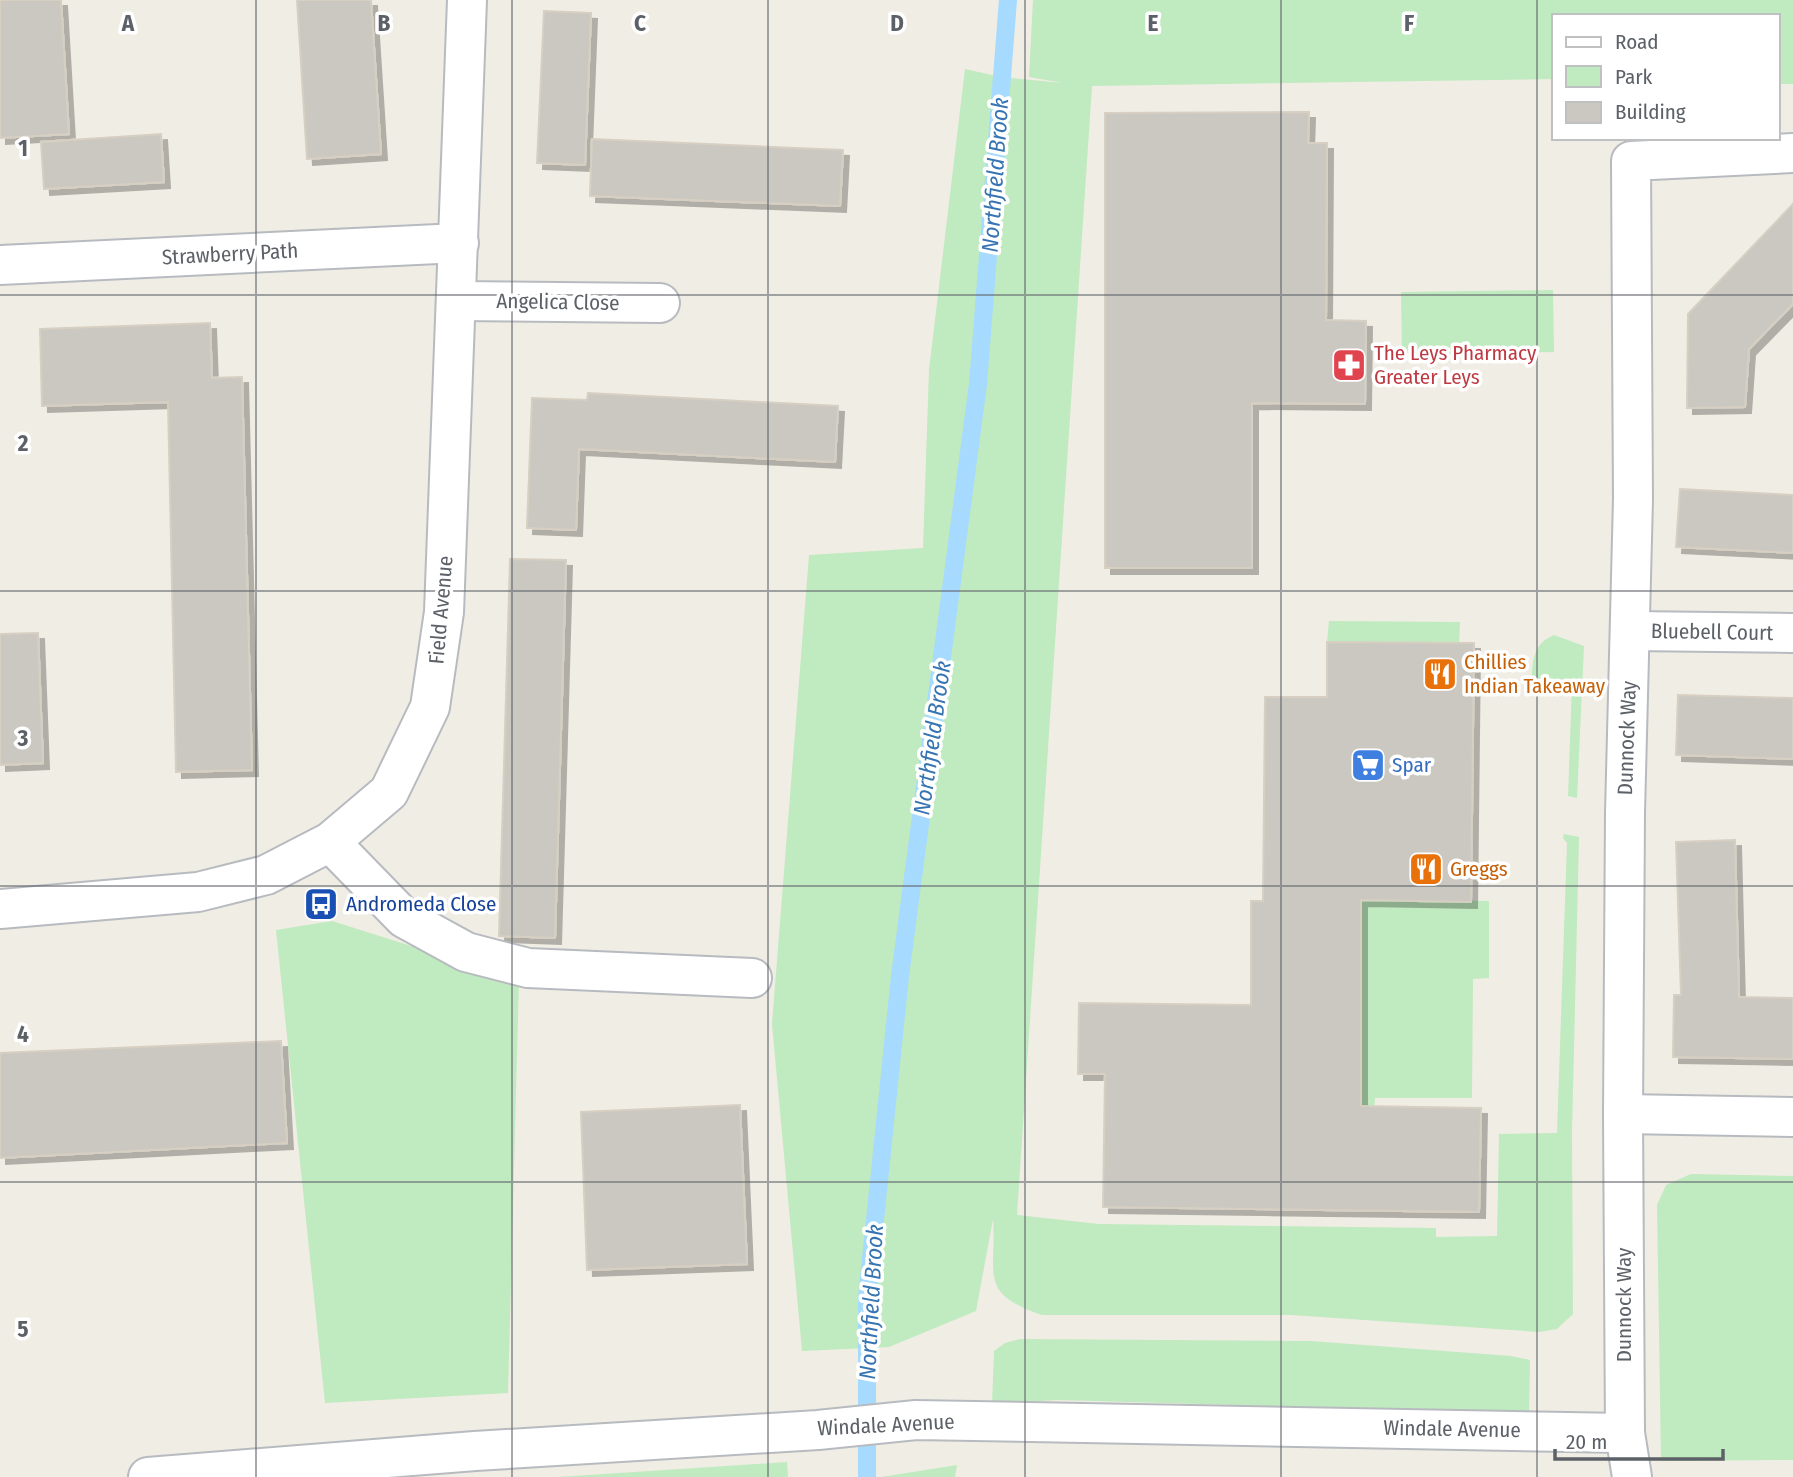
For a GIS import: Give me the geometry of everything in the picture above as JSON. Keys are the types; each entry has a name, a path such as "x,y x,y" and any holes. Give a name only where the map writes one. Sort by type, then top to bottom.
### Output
{"street":[{"name":"Field Avenue","path":"0,909 198,892 266,875 330,842 388,792 430,707 444,612 467,0"},
{"name":"Dunnock Way","path":"1632,1477 1625,1433 1623,1114 1625,813 1630,631 1631,161 1793,153"},
{"name":"Strawberry Path","path":"0,265 459,243"},
{"name":"Angelica Close","path":"457,301 660,303"},
{"name":"Bluebell Court","path":"1630,631 1793,633"},
{"path":"330,842 404,918 466,952 528,968 752,978"},
{"path":"1623,1114 1793,1117"},
{"name":"Windale Avenue","path":"148,1477 502,1449 818,1430 898,1422 1625,1433"}],"green space":[{"path":"1033,0 1793,0 1793,84 1779,84 1779,14 1552,14 1552,79 1092,86 1017,1215 1099,1224 1436,1228 1436,1237 1497,1236 1499,1134 1557,1133 1567,843 1563,838 1564,834 1579,837 1572,1133 1573,1314 1557,1329 1539,1332 1291,1315 1042,1315 1021,1307 999,1289 993,1268 993,1219 976,1311 889,1347 802,1351 772,1024 809,555 923,548 929,370 965,69 1001,77 1063,83 1029,77"},
{"path":"1553,290 1554,352 1402,354 1401,292"},
{"path":"1329,621 1460,622 1459,643 1327,642"},
{"path":"1554,635 1584,646 1577,798 1568,796 1572,684 1531,685 1537,649"},
{"path":"1361,900 1489,901 1489,978 1473,979 1472,1098 1375,1098 1374,1113 1361,1114"},
{"path":"332,921 519,980 508,1393 325,1403 276,930"},
{"path":"1691,1174 1793,1176 1793,1460 1661,1461 1657,1205 1666,1185"},
{"path":"1020,1339 1311,1341 1511,1356 1530,1360 1529,1413 1494,1421 1343,1408 1058,1400 992,1404 994,1351 1005,1343"},
{"path":"787,1462 788,1477 558,1477"},
{"path":"957,1465 955,1477 881,1477"}],"building":[{"path":"0,0 61,0 69,134 0,138"},
{"path":"297,0 371,0 381,154 307,159"},
{"path":"544,11 591,13 585,165 537,163"},
{"path":"1309,112 1308,143 1327,143 1326,320 1366,321 1365,404 1252,403 1252,568 1105,568 1105,113"},
{"path":"161,134 164,182 44,189 41,142"},
{"path":"592,139 843,150 840,206 590,196"},
{"path":"1793,204 1793,304 1749,349 1745,407 1687,408 1688,314"},
{"path":"210,323 212,378 242,377 252,770 176,772 168,402 42,406 40,329"},
{"path":"588,393 838,406 835,462 579,449 576,530 527,528 532,398 587,400"},
{"path":"1680,489 1793,495 1793,553 1676,547"},
{"path":"510,559 566,560 555,938 499,936"},
{"path":"38,633 43,763 0,765 0,634"},
{"path":"1327,642 1474,643 1471,902 1361,900 1361,1106 1481,1108 1479,1212 1103,1207 1105,1074 1078,1074 1079,1003 1251,1005 1251,901 1263,901 1265,697 1327,697"},
{"path":"1678,695 1793,698 1793,759 1676,755"},
{"path":"1735,840 1739,997 1793,998 1793,1059 1673,1057 1674,995 1681,995 1676,842"},
{"path":"281,1041 287,1143 0,1158 0,1053"},
{"path":"740,1105 747,1264 587,1270 581,1112"}],"waterway":[{"name":"Northfield Brook","path":"867,1477 867,1298 900,976 978,384 1008,0"}],"place":[{"name":"The Leys Pharmacy Greater Leys","path":"1349,365"},
{"name":"Chillies Indian Takeaway","path":"1440,674"},
{"name":"Spar","path":"1368,765"},
{"name":"Greggs","path":"1426,869"},
{"name":"Andromeda Close","path":"321,904"}]}
